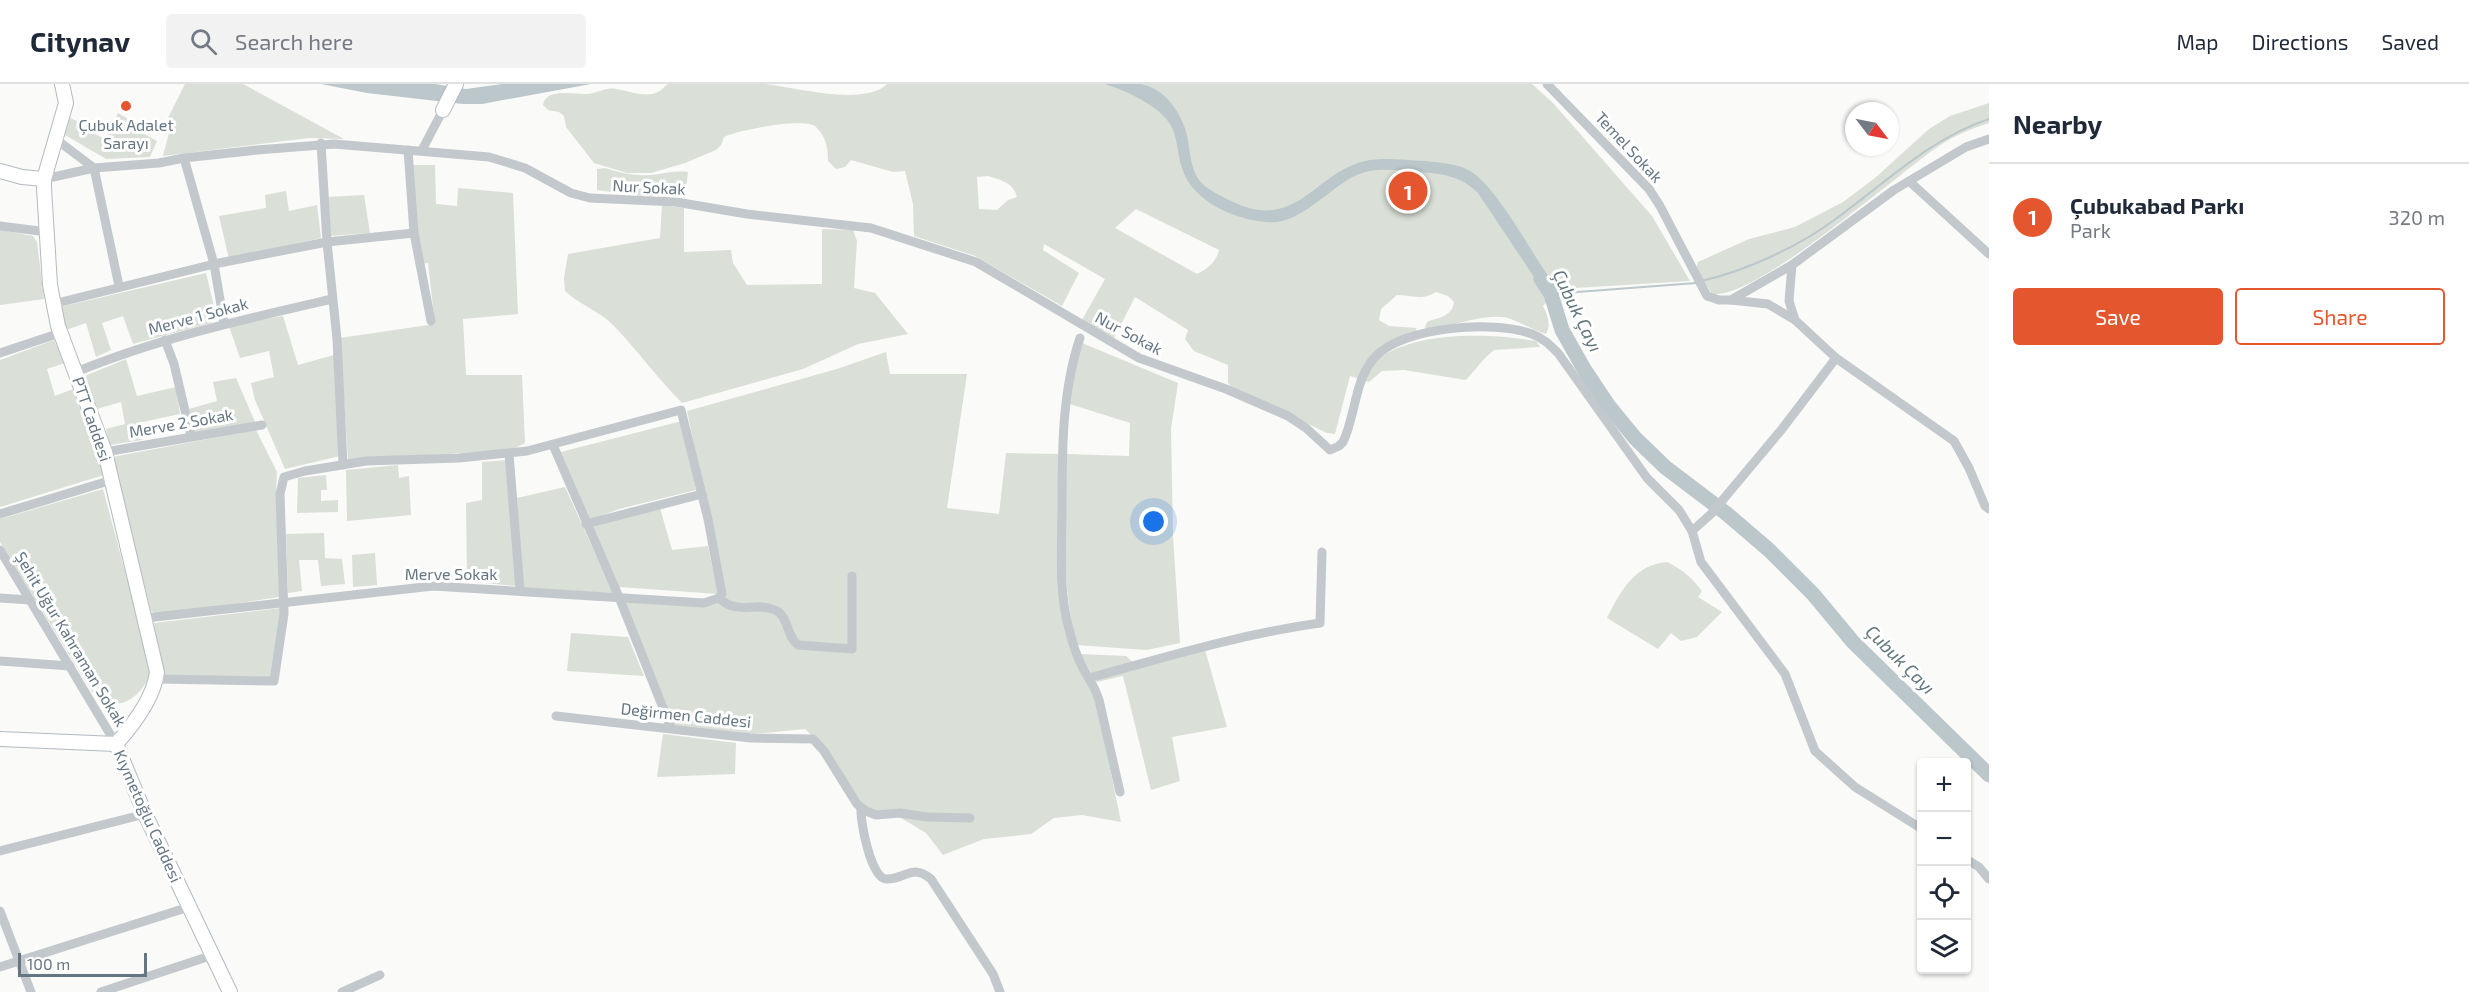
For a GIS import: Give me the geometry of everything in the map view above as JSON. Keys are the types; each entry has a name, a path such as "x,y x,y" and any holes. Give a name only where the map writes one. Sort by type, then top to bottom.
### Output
{"street":[{"name":"PTT Caddesi","path":"62,84 66,103 44,179 53,304 60,333 105,452 157,666 156,679"},
{"path":"422,150 456,84"},
{"name":"Temel Sokak","path":"1547,84 1649,189 1707,296 1713,300 1731,300"},
{"path":"1731,300 1792,265 1909,181 1966,147 1989,139"},
{"path":"57,140 94,168 119,286"},
{"path":"321,143 327,242 337,339 343,465"},
{"name":"Nur Sokak","path":"44,179 94,168 159,163 184,158 321,143 422,150 508,161 571,193 590,198 676,202 757,216 861,227 904,237 976,262 1139,358 1226,389 1288,416 1306,428 1326,447 1334,449 1339,446 1347,434 1362,378 1380,352 1413,337 1453,327 1494,327 1531,333 1545,340 1558,353 1654,488 1673,502 1692,531"},
{"path":"408,150 414,233 431,321"},
{"path":"184,158 214,264 224,323"},
{"path":"0,171 22,177 44,179"},
{"path":"1909,181 1989,254"},
{"path":"0,226 47,231"},
{"path":"53,304 214,264 327,242 414,233"},
{"path":"1792,265 1789,301 1795,320"},
{"name":"Merve 1 Sokak","path":"76,372 123,353 224,323 332,299"},
{"path":"1731,300 1768,304 1795,320 1836,358 1954,441 1969,468 1985,506 1989,509"},
{"path":"0,353 60,333"},
{"path":"1080,338 1068,395 1062,488 1061,543 1068,627 1081,664 1095,686 1120,792"},
{"path":"165,340 174,364 191,436"},
{"path":"1836,358 1782,429 1711,514 1692,531 1701,562 1785,674 1815,751 1856,787 1917,826"},
{"path":"116,744 137,715 156,679 274,681 283,634 280,494 284,477 379,460 427,460 509,454 553,445 681,410 702,494 722,594 719,598 731,607 776,610 782,615 790,638 798,645 852,649 852,576"},
{"name":"Merve 2 Sokak","path":"105,452 262,424"},
{"path":"553,445 619,597 672,728"},
{"path":"509,454 520,590"},
{"path":"0,514 112,480"},
{"path":"586,524 702,494"},
{"name":"Şehit Uğur Kahraman Sokak","path":"0,550 116,744"},
{"path":"1089,678 1232,639 1271,630 1320,623 1322,552"},
{"name":"Merve Sokak","path":"146,618 433,585 704,603 719,598"},
{"path":"0,598 30,600"},
{"path":"0,661 70,666"},
{"name":"Değirmen Caddesi","path":"556,716 751,738 813,739 824,751 845,788 861,808"},
{"name":"Kıymetoğlu Caddesi","path":"0,739 116,744 145,814 230,992"},
{"path":"861,808 876,815 900,813 927,817 970,818"},
{"path":"861,808 870,860 877,874 883,879 889,879 913,871 923,873 931,879 993,974 1000,992"},
{"path":"0,851 145,814"},
{"path":"1971,862 1989,879"},
{"path":"0,967 189,907"},
{"path":"0,912 32,992"},
{"path":"101,992 213,956"},
{"path":"342,992 380,975"}],"shaded area":[{"path":"185,84 243,84 344,139 309,138 163,156 169,133 161,132"},
{"path":"321,84 435,84 466,89 502,84 591,84 482,104 463,104 367,93"},
{"path":"668,84 765,84 846,95 876,91 887,84 1532,84 1553,103 1652,216 1690,281 1559,289 1543,306 1548,320 1546,334 1502,317 1481,318 1426,332 1427,322 1448,314 1454,302 1448,296 1436,292 1422,297 1397,295 1381,309 1379,320 1389,326 1416,328 1417,333 1382,345 1369,361 1375,361 1391,351 1410,344 1452,336 1517,338 1536,341 1540,347 1494,350 1466,380 1404,370 1382,371 1369,382 1350,376 1335,434 1327,433 1233,388 1228,383 1228,365 1194,351 1185,339 1188,330 1135,297 1114,338 1082,320 1105,279 1044,244 1043,250 1079,273 1062,306 975,256 914,236 913,204 905,171 893,172 851,160 845,167 836,169 828,161 828,151 822,135 816,127 809,124 785,124 742,131 724,137 716,150 685,163 651,173 627,173 594,163 566,127 564,116 559,112 548,110 543,105 545,99 555,94 588,94 612,89 652,94 657,93","holes":["988,176 1010,185 1017,197 1008,200 997,210 979,209 977,177","1136,209 1219,250 1214,261 1197,274 1115,228"]},
{"path":"1105,84 1141,84 1159,92 1173,105 1183,122 1193,166 1199,180 1205,187 1219,195 1255,209 1273,210 1289,205 1347,167 1365,161 1387,159 1424,161 1464,168 1476,175 1498,199 1558,290 1548,298 1478,193 1459,179 1444,175 1388,170 1364,172 1346,181 1302,212 1278,222 1253,220 1228,212 1204,199 1187,180 1180,163 1175,134 1164,117 1149,104"},
{"path":"1989,103 1989,123 1939,146 1826,233 1760,278 1732,291 1712,294 1696,268 1698,262 1749,239 1795,227 1843,202 1875,178 1929,129 1950,116"},
{"path":"118,113 130,120 128,125 157,141 150,157 106,159 65,135 70,118 79,122 78,127 106,139"},
{"path":"411,165 435,165 436,204 457,206 458,188 513,193 518,314 463,319 466,375 522,375 525,443 511,450 348,460 340,338 435,324 428,263 420,264"},
{"path":"605,168 638,175 688,172 685,198 632,195 597,190 597,169"},
{"path":"286,191 289,211 317,205 321,238 229,259 219,216 266,208 265,195"},
{"path":"364,195 370,233 330,236 326,197"},
{"path":"662,205 684,208 684,252 731,250 733,263 747,285 822,284 822,229 853,230 857,241 854,288 875,293 908,334 858,344 803,369 682,403 614,326 565,291 564,278 568,254 660,238"},
{"path":"0,230 33,236 37,242 44,299 0,305"},
{"path":"206,273 217,319 211,323 133,344 123,316 102,323 111,350 96,357 86,323 66,330 60,307"},
{"path":"283,316 298,365 334,355 340,456 285,469 255,400 251,383 274,377 269,351 240,358 229,326"},
{"path":"54,340 65,363 47,369 55,396 73,389 104,475 0,507 0,360"},
{"path":"1082,343 1178,383 1171,429 1173,536 1180,643 1147,650 1076,645 1066,574 1064,502 1066,454 1129,456 1130,423 1070,404 1072,378"},
{"path":"886,352 890,374 967,374 947,508 999,514 1006,453 1061,454 1066,630 1094,691 1121,822 1082,815 1054,818 1031,834 984,839 943,855 926,833 896,815 875,811 864,805 853,793 823,746 805,729 753,734 672,723 624,600 704,606 716,604 726,597 687,411 837,369"},
{"path":"126,359 137,396 176,387 180,414 138,423 142,440 110,445 106,429 125,424 121,402 97,409 85,376"},
{"path":"236,378 255,422 195,435 189,409 217,401 213,382"},
{"path":"682,421 696,490 619,509 590,520 561,452"},
{"path":"256,430 277,472 280,597 157,615 151,611 112,457"},
{"path":"507,460 516,586 467,581 466,503 482,500 482,462"},
{"path":"398,465 399,478 409,476 411,515 347,521 346,470"},
{"path":"326,475 327,490 321,490 321,501 338,500 338,512 297,513 298,478"},
{"path":"565,487 613,593 523,588 517,498"},
{"path":"103,489 150,666 143,688 131,699 116,704 106,702 92,692 0,542 0,519"},
{"path":"660,508 672,550 708,546 718,594 619,587 590,526"},
{"path":"324,533 325,558 342,559 345,584 321,586 318,560 299,560 302,591 288,593 286,534"},
{"path":"375,553 377,585 353,587 352,555"},
{"path":"1667,562 1682,571 1702,591 1698,597 1722,612 1697,637 1681,641 1671,633 1658,649 1607,618 1623,589 1637,574 1656,564"},
{"path":"281,608 271,677 164,676 154,623"},
{"path":"571,633 628,637 644,676 567,671"},
{"path":"1205,650 1227,727 1172,737 1180,781 1151,790 1123,676 1097,682 1080,654 1126,656 1136,665"},
{"path":"663,734 736,743 735,774 657,777"}],"waterway":[{"path":"1701,281 1736,271 1790,248 1837,218 1928,149 1968,127 1989,119"},
{"name":"Çubuk Çayı","path":"1541,279 1551,294 1562,330 1584,369 1608,405 1635,438 1665,467 1727,514 1769,550 1813,594 1853,642 1989,775"},
{"path":"1551,294 1696,283"}],"place":[{"name":"Çubuk Adalet Sarayı","path":"126,106"},
{"name":"Çubukabad Parkı","path":"1408,191"}]}
